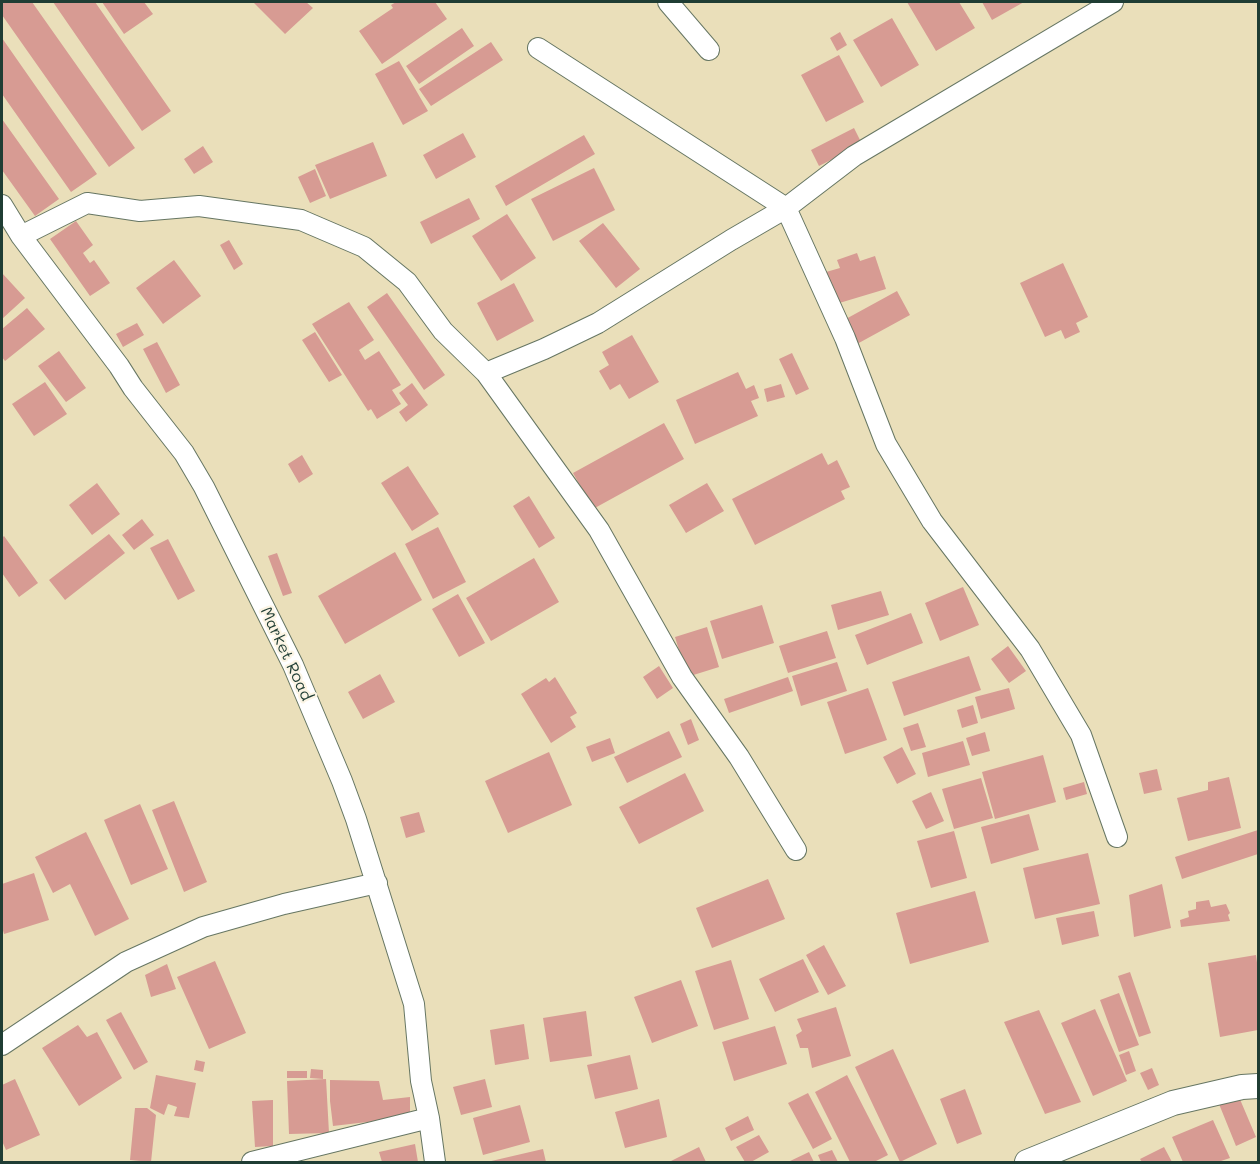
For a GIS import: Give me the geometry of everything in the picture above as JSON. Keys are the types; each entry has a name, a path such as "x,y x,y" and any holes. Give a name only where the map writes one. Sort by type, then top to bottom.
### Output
{"street":[{"path":"668,2 709,50"},
{"path":"486,374 598,323 786,208 854,156 1100,5"},
{"path":"538,48 786,208 845,338 886,444 932,521 1030,649 1081,735 1117,837"},
{"path":"21,236 87,203 140,211 199,206 301,220 364,247 407,282 443,331 486,374 598,530 682,676 739,757 796,850"},
{"name":"Market Road","path":"2,205 21,236 184,453 204,487 293,664 356,819 414,1004 421,1081 435,1162"},
{"path":"2,1045 126,963 203,927 284,904 377,883"},
{"path":"1027,1162 1173,1103 1242,1087 1258,1086"},
{"path":"252,1162 429,1118"}],"building":[{"path":"2,2 32,2 135,148 109,167 2,15"},
{"path":"53,2 95,2 171,111 142,131"},
{"path":"102,2 144,2 153,14 124,34"},
{"path":"253,2 306,2 313,8 285,34"},
{"path":"396,2 435,2 447,19 382,64 359,31 393,8 391,5"},
{"path":"907,2 959,2 975,28 936,51"},
{"path":"982,2 1024,2 992,20"},
{"path":"892,18 919,65 881,87 853,40"},
{"path":"462,28 474,46 419,84 406,66"},
{"path":"840,32 847,45 837,51 830,38"},
{"path":"2,38 97,174 71,192 2,94"},
{"path":"491,42 503,60 431,106 419,89"},
{"path":"839,55 864,102 826,122 801,75"},
{"path":"399,61 428,111 403,125 375,74"},
{"path":"2,119 59,199 35,216 2,170"},
{"path":"854,128 862,144 819,166 811,150"},
{"path":"463,133 476,157 436,179 423,155"},
{"path":"584,135 595,154 506,206 495,186"},
{"path":"373,142 387,176 330,199 315,165"},
{"path":"203,146 213,162 194,174 184,159"},
{"path":"594,168 615,210 553,241 531,199"},
{"path":"315,169 326,196 310,203 298,177"},
{"path":"469,198 480,219 431,244 420,222"},
{"path":"507,214 536,258 501,281 472,236"},
{"path":"76,221 93,245 83,253 90,263 94,260 110,283 90,296 50,239"},
{"path":"603,223 640,269 616,288 579,241"},
{"path":"229,240 243,264 234,270 220,245"},
{"path":"857,253 860,261 875,256 886,289 836,304 826,272 840,268 837,260"},
{"path":"174,260 201,296 163,324 136,288"},
{"path":"1063,263 1088,317 1076,323 1080,332 1065,339 1061,330 1045,337 1020,283"},
{"path":"2,273 25,298 2,319"},
{"path":"514,283 534,321 497,341 477,303"},
{"path":"897,291 910,315 857,344 844,320"},
{"path":"387,293 445,375 424,390 367,307"},
{"path":"349,302 374,340 359,350 365,360 379,351 401,385 392,390 401,404 377,419 371,409 368,411 312,324"},
{"path":"27,308 45,329 5,361 2,357 2,329"},
{"path":"137,323 144,335 123,347 116,334"},
{"path":"315,332 342,375 329,382 302,340"},
{"path":"632,335 659,382 629,399 620,384 610,390 599,371 609,365 602,352"},
{"path":"157,342 180,385 166,393 143,349"},
{"path":"59,351 86,388 66,402 38,366"},
{"path":"792,353 809,389 796,395 779,359"},
{"path":"738,372 746,389 754,385 759,398 751,401 758,416 695,444 676,400"},
{"path":"45,382 67,414 34,436 12,404"},
{"path":"412,383 428,405 406,422 399,412 408,405 399,393"},
{"path":"781,384 785,397 767,402 764,389"},
{"path":"664,423 684,459 593,509 573,473"},
{"path":"822,453 828,465 837,460 850,487 841,491 845,499 755,545 732,499"},
{"path":"302,455 313,474 299,483 288,464"},
{"path":"408,466 439,514 412,531 381,483"},
{"path":"97,483 120,514 92,535 69,505"},
{"path":"707,483 724,511 686,533 669,505"},
{"path":"529,496 555,538 539,548 513,506"},
{"path":"142,519 154,535 134,550 122,535"},
{"path":"438,527 466,582 433,599 405,544"},
{"path":"109,534 125,553 65,600 49,580"},
{"path":"4,536 38,583 19,597 2,573 2,538"},
{"path":"168,539 195,591 178,600 150,548"},
{"path":"395,552 422,600 345,644 318,596"},
{"path":"277,553 292,593 283,596 268,556"},
{"path":"534,558 559,602 491,641 466,598"},
{"path":"963,587 979,625 940,641 925,603"},
{"path":"881,591 889,615 838,630 831,605"},
{"path":"458,594 485,643 459,657 432,609"},
{"path":"762,605 774,643 722,659 710,621"},
{"path":"911,613 923,643 867,665 855,635"},
{"path":"707,627 719,667 687,677 675,637"},
{"path":"827,631 836,658 788,673 779,646"},
{"path":"1008,646 1026,671 1009,683 991,659"},
{"path":"969,656 981,690 904,716 892,682"},
{"path":"837,662 847,691 801,706 792,676"},
{"path":"659,666 673,688 657,699 643,677"},
{"path":"380,674 395,702 363,719 348,692"},
{"path":"555,677 577,713 570,717 576,727 551,743 521,694 546,678 549,682"},
{"path":"788,677 793,691 729,713 724,699"},
{"path":"868,688 887,740 845,754 827,702"},
{"path":"1009,688 1015,709 981,719 975,697"},
{"path":"973,705 978,723 962,728 957,710"},
{"path":"691,719 699,740 688,745 680,724"},
{"path":"918,723 926,747 911,751 903,728"},
{"path":"669,731 682,757 627,783 614,757"},
{"path":"985,732 990,751 972,756 966,738"},
{"path":"610,738 615,753 592,762 586,747"},
{"path":"963,741 970,765 928,777 922,753"},
{"path":"902,747 916,774 897,784 883,757"},
{"path":"549,752 572,805 508,833 485,781"},
{"path":"1043,755 1056,802 995,819 982,772"},
{"path":"1157,769 1162,790 1144,794 1139,773"},
{"path":"685,773 704,811 639,844 619,807"},
{"path":"1229,777 1241,828 1188,841 1177,798 1208,790 1208,782"},
{"path":"981,778 993,818 954,829 942,789"},
{"path":"1084,782 1087,794 1066,800 1063,788"},
{"path":"931,792 944,821 926,829 912,801"},
{"path":"174,801 207,882 184,892 152,810"},
{"path":"140,804 168,869 131,885 104,820"},
{"path":"419,812 425,832 406,838 400,817"},
{"path":"1029,814 1039,850 991,864 981,827"},
{"path":"1258,830 1258,854 1182,879 1175,857"},
{"path":"954,831 967,878 931,888 917,841"},
{"path":"86,832 129,919 95,936 70,884 53,893 35,857"},
{"path":"1088,853 1100,904 1035,919 1023,868"},
{"path":"34,873 49,920 4,934 2,884"},
{"path":"768,879 785,919 712,948 696,908"},
{"path":"1162,884 1171,928 1134,937 1129,895"},
{"path":"975,891 989,942 910,964 896,913"},
{"path":"1209,900 1211,907 1226,904 1230,913 1228,915 1230,921 1181,927 1180,920 1189,917 1188,911 1196,909 1196,902"},
{"path":"1094,911 1099,936 1062,945 1056,918"},
{"path":"824,945 846,986 828,995 806,955"},
{"path":"1256,955 1258,1030 1220,1037 1208,963"},
{"path":"803,959 819,992 775,1012 759,979"},
{"path":"731,960 749,1019 714,1030 695,971"},
{"path":"215,961 246,1033 209,1049 177,977"},
{"path":"167,964 176,989 151,997 145,975"},
{"path":"1130,972 1151,1033 1139,1037 1118,976"},
{"path":"681,980 698,1026 652,1043 634,997"},
{"path":"1119,993 1139,1045 1119,1052 1100,1000"},
{"path":"836,1007 851,1056 812,1068 808,1048 800,1048 796,1035 802,1031 797,1019"},
{"path":"1095,1009 1127,1081 1093,1096 1061,1023"},
{"path":"1039,1010 1081,1102 1045,1114 1004,1022"},
{"path":"586,1011 592,1056 550,1062 543,1018"},
{"path":"121,1012 148,1062 134,1070 106,1020"},
{"path":"524,1024 529,1059 495,1065 490,1030"},
{"path":"78,1025 87,1037 97,1032 122,1078 79,1106 42,1048"},
{"path":"775,1026 787,1064 734,1081 722,1042"},
{"path":"893,1049 937,1144 900,1162 855,1067"},
{"path":"1129,1051 1136,1071 1126,1075 1119,1055"},
{"path":"630,1055 638,1089 595,1099 587,1065"},
{"path":"196,1060 205,1062 203,1072 194,1070"},
{"path":"1152,1068 1159,1085 1148,1090 1140,1073"},
{"path":"311,1069 323,1070 323,1079 310,1078"},
{"path":"287,1071 307,1071 307,1078 287,1078"},
{"path":"156,1075 196,1083 189,1118 174,1116 177,1107 168,1104 164,1115 150,1108"},
{"path":"847,1075 888,1155 874,1162 850,1162 815,1092"},
{"path":"15,1079 40,1135 6,1150 2,1141 2,1085"},
{"path":"326,1079 329,1133 289,1134 287,1081"},
{"path":"485,1079 492,1107 461,1115 453,1087"},
{"path":"330,1080 379,1081 383,1100 410,1097 410,1117 333,1126"},
{"path":"965,1089 982,1134 957,1144 940,1099"},
{"path":"808,1093 832,1139 813,1149 788,1103"},
{"path":"1239,1097 1256,1137 1236,1146 1219,1104"},
{"path":"659,1099 667,1137 625,1148 615,1112"},
{"path":"273,1100 273,1146 255,1147 252,1101"},
{"path":"520,1105 530,1142 483,1155 473,1118"},
{"path":"135,1108 147,1108 156,1115 151,1162 130,1160"},
{"path":"748,1116 754,1130 731,1141 725,1128"},
{"path":"1213,1120 1230,1158 1218,1162 1183,1162 1172,1137"},
{"path":"759,1135 769,1152 751,1162 745,1162 736,1147"},
{"path":"415,1144 418,1162 382,1162 379,1152"},
{"path":"699,1147 706,1162 669,1162"},
{"path":"1164,1147 1172,1162 1142,1162 1140,1159"},
{"path":"543,1149 546,1162 487,1162"},
{"path":"832,1150 838,1162 821,1162 818,1155"},
{"path":"809,1152 814,1162 788,1162"}]}
